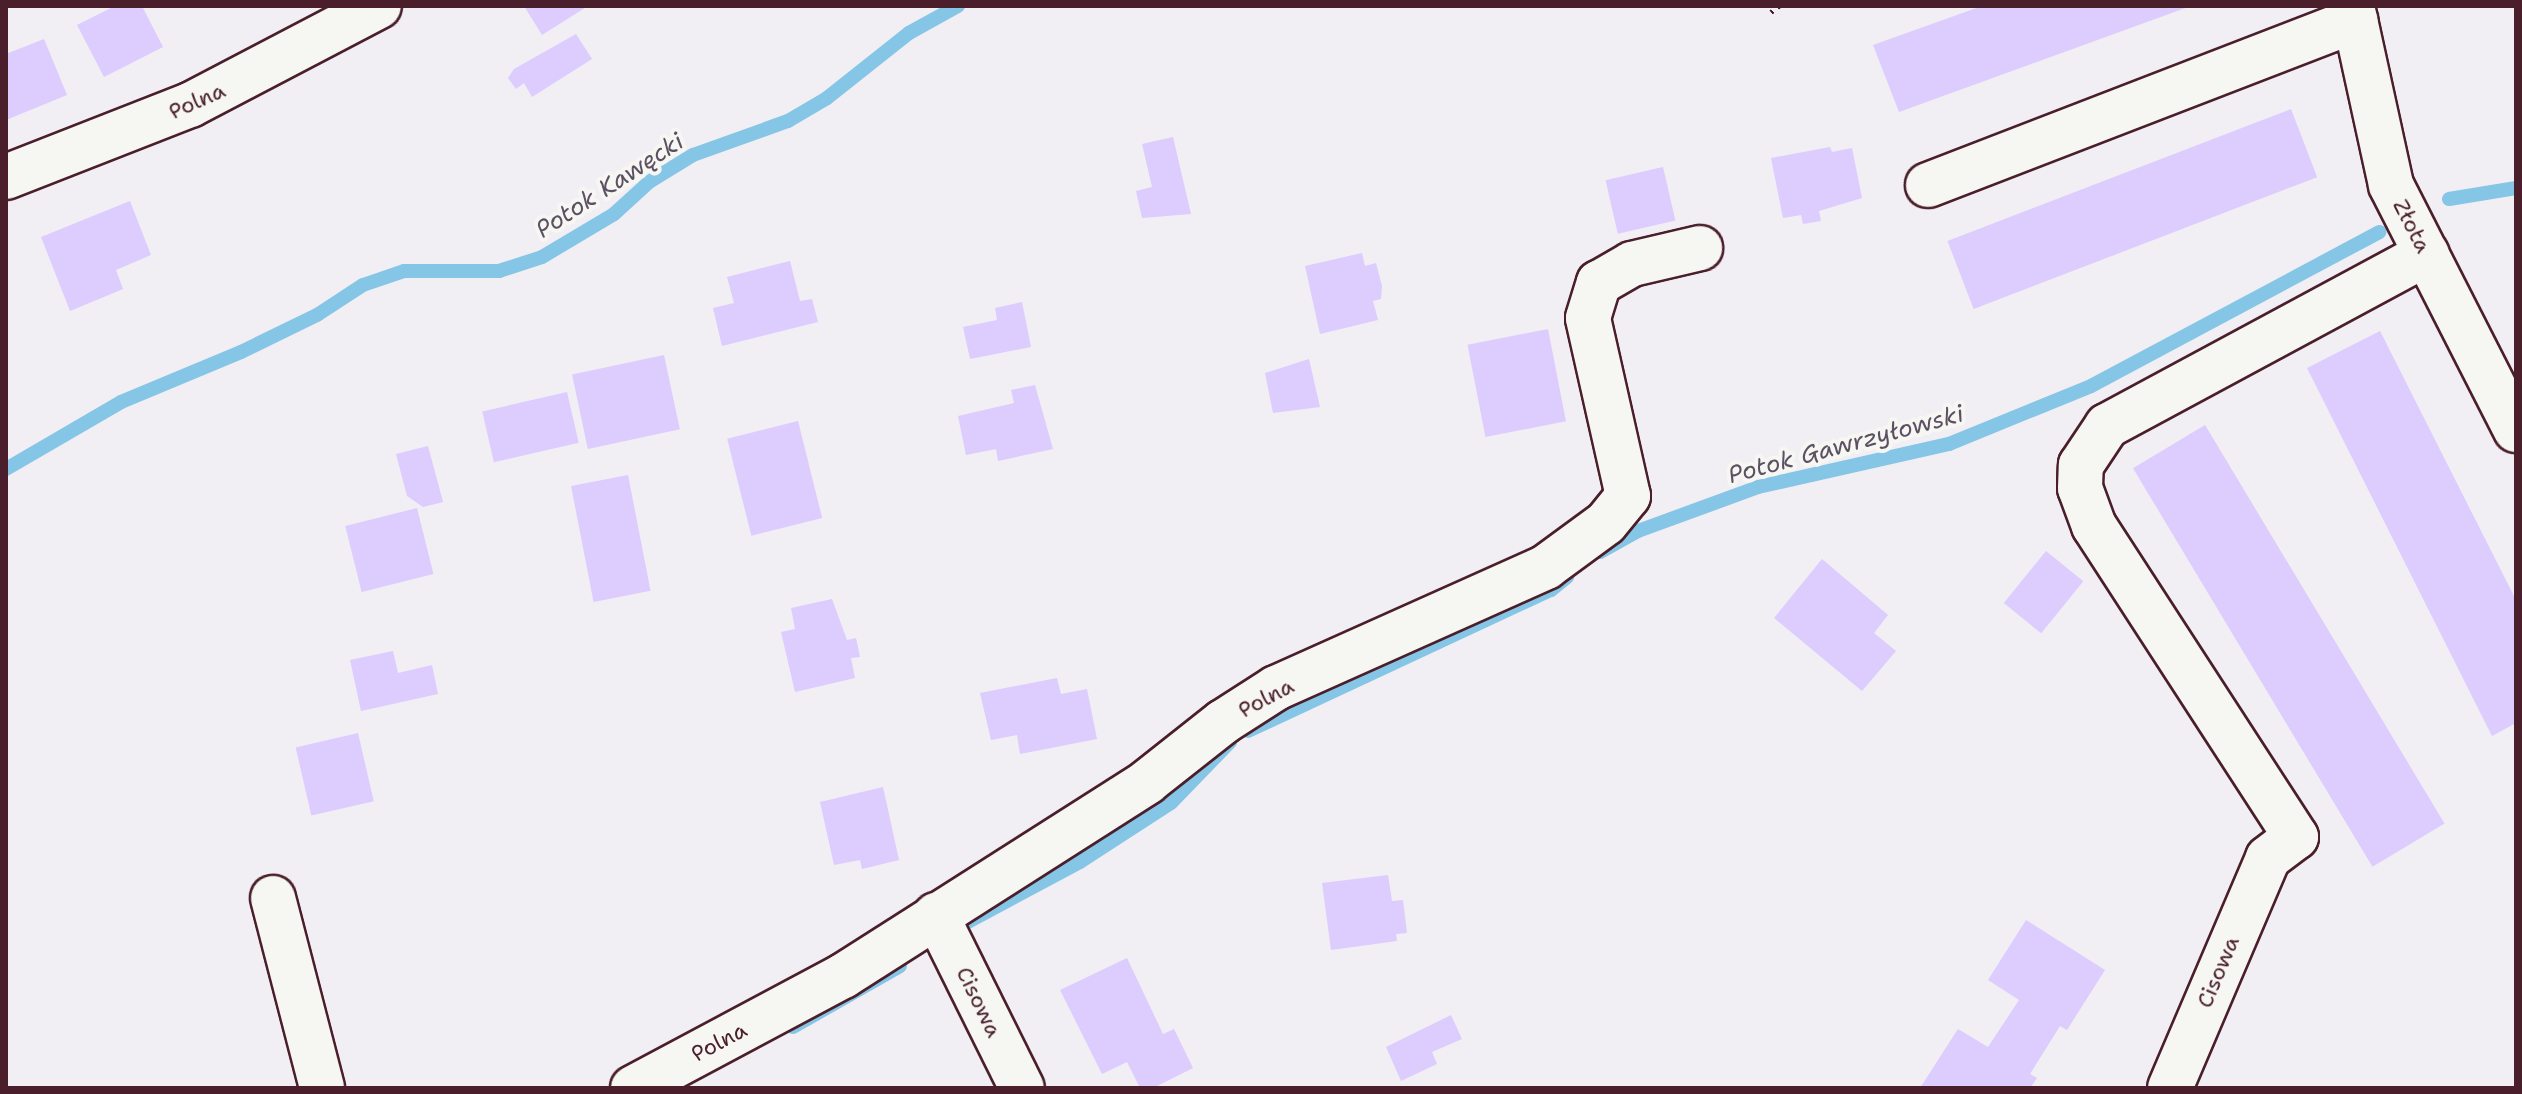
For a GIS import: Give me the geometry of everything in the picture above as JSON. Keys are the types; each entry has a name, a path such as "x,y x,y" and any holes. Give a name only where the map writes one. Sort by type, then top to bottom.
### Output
{"lane":[{"name":"Polna","path":"6,177 190,105 379,6"},
{"path":"1928,185 2354,13"},
{"name":"Złota","path":"2354,13 2391,185 2516,430"},
{"name":"Polna","path":"633,1088 843,976 945,933 1223,722 1276,688 1546,567 1606,523 1628,496 1588,318 1599,283 1632,264 1700,248"},
{"name":"Cisowa","path":"2170,1088 2268,858 2296,837 2094,526 2080,488 2081,465 2107,426 2427,254"},
{"path":"273,898 322,1088"},
{"name":"Cisowa","path":"945,933 1022,1088"}],"path":[{"path":"1771,12 1779,6"}],"building":[{"path":"115,6 142,6 163,47 104,77 77,25"},
{"path":"524,6 588,6 542,35"},
{"path":"1982,6 2191,6 1899,112 1873,45"},
{"path":"576,34 592,59 532,97 524,83 516,89 508,78 514,69"},
{"path":"44,39 67,95 6,120 6,54"},
{"path":"2291,109 2317,177 1974,309 1947,241"},
{"path":"1173,137 1191,214 1142,218 1136,191 1152,187 1142,144"},
{"path":"1830,147 1832,152 1852,148 1862,198 1819,211 1821,221 1803,224 1801,215 1783,218 1771,158"},
{"path":"1663,167 1675,221 1618,234 1606,180"},
{"path":"130,201 151,255 116,270 123,289 70,311 41,237"},
{"path":"1362,253 1365,266 1376,263 1382,286 1381,299 1373,301 1378,320 1320,334 1305,266"},
{"path":"790,261 800,301 812,299 818,322 722,346 713,308 734,303 727,277"},
{"path":"1022,302 1031,347 970,359 963,327 997,320 995,308"},
{"path":"1548,329 1566,421 1485,437 1468,345"},
{"path":"2380,331 2516,600 2516,723 2492,736 2307,368"},
{"path":"664,355 680,429 588,449 572,375"},
{"path":"1309,359 1320,407 1273,413 1265,373"},
{"path":"1035,385 1053,449 998,461 996,449 966,455 958,416 1014,403 1011,390"},
{"path":"567,392 579,443 494,462 482,412"},
{"path":"798,421 822,518 751,536 727,439"},
{"path":"2205,425 2444,824 2372,867 2133,468"},
{"path":"428,446 443,502 423,507 407,496 396,454"},
{"path":"628,475 651,591 594,602 571,486"},
{"path":"417,508 433,574 362,592 345,526"},
{"path":"2046,551 2083,581 2041,633 2004,603"},
{"path":"1822,559 1888,615 1874,633 1896,651 1862,691 1774,618"},
{"path":"832,599 847,640 856,638 860,657 851,658 855,678 795,692 781,632 795,629 791,608"},
{"path":"393,651 398,673 432,665 438,694 361,711 350,660"},
{"path":"1057,678 1061,694 1087,689 1097,739 1020,754 1017,735 991,740 980,693"},
{"path":"358,733 374,801 311,816 296,747"},
{"path":"883,787 899,860 862,869 860,860 834,865 820,802"},
{"path":"1388,875 1392,901 1403,900 1407,933 1396,934 1397,941 1331,950 1322,883"},
{"path":"2026,920 2105,970 2067,1030 2060,1026 2030,1074 2037,1078 2030,1088 1920,1088 1958,1029 1988,1047 2019,1000 1988,980"},
{"path":"1127,958 1163,1034 1174,1029 1193,1068 1153,1088 1140,1088 1127,1062 1102,1074 1060,990"},
{"path":"1451,1015 1462,1039 1432,1052 1437,1064 1401,1081 1386,1047"}],"waterway":[{"name":"Potok Kawęcki","path":"6,469 121,402 241,352 317,315 363,285 404,271 499,271 542,257 614,214 649,182 693,155 788,121 827,98 909,33 958,6"},
{"name":"Potok Gawrzyłowski","path":"2449,199 2516,188"},
{"name":"Potok Gawrzyłowski","path":"1600,552 1638,531 1758,487 1949,444 2091,386 2379,232"},
{"name":"Potok Gawrzyłowski","path":"1248,731 1551,590 1567,577"},
{"name":"Potok Gawrzyłowski","path":"962,925 1080,862 1171,803 1230,742"},
{"name":"Potok Gawrzyłowski","path":"793,1027 900,966"}]}
